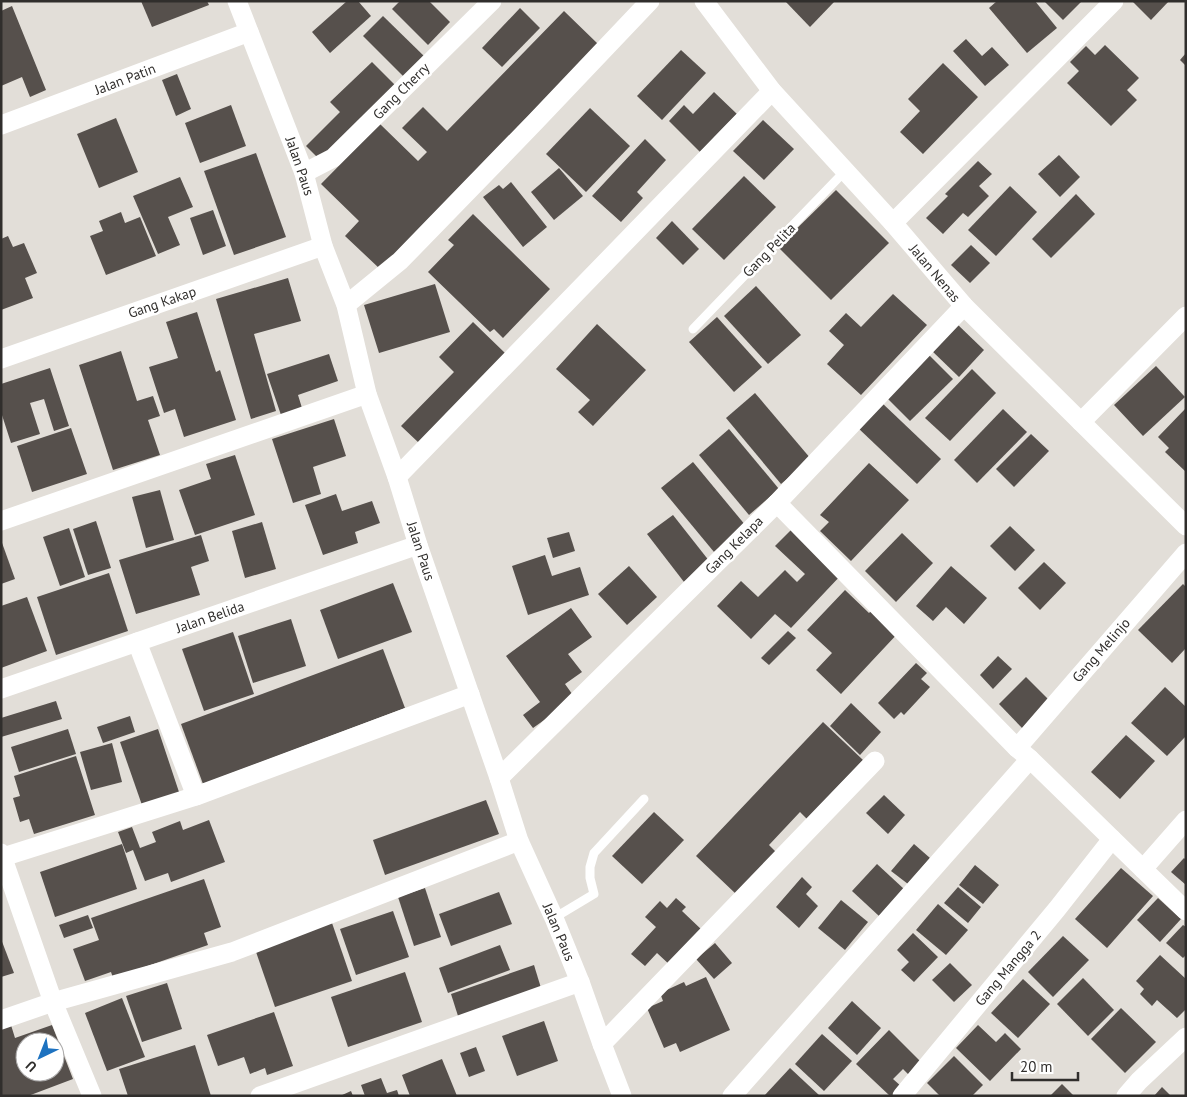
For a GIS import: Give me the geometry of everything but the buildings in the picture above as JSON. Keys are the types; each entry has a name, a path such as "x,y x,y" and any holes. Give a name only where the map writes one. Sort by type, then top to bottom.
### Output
{"street":[{"name":"Jalan Paus","path":"237,1 304,173 323,246 346,305 367,394 397,477 418,545 519,841 554,918 580,982 622,1096"},
{"name":"Gang Cherry","path":"304,173 333,158 492,1"},
{"path":"346,305 400,261 650,1"},
{"name":"Jalan Nenas","path":"704,1 772,91 893,224 964,306 1186,526"},
{"path":"893,224 1114,1"},
{"name":"Jalan Patin","path":"1,125 249,32"},
{"path":"397,477 772,91"},
{"name":"Gang Kakap","path":"1,359 323,246"},
{"name":"Gang Kelapa","path":"499,778 777,503 964,306"},
{"path":"1081,422 1186,316"},
{"path":"1,521 367,394"},
{"path":"777,503 1024,754 1186,911"},
{"name":"Jalan Belida","path":"1,689 418,545"},
{"name":"Gang Melinjo","path":"732,1096 1024,754 1186,553"},
{"path":"137,642 196,796"},
{"path":"92,1096 53,1002 2,855 196,796 470,694"},
{"path":"602,1044 875,761"},
{"path":"1143,869 1186,820"},
{"name":"Gang Mangga 2","path":"902,1096 1051,917 1112,839"},
{"path":"1,1020 53,1002 232,952 519,841"},
{"path":"260,1096 580,982"},
{"path":"1126,1096 1186,1036"}],"lane":[{"name":"Gang Pelita","path":"693,329 845,171"},
{"path":"554,918 594,894 590,878 590,867 594,853 644,799"}]}
